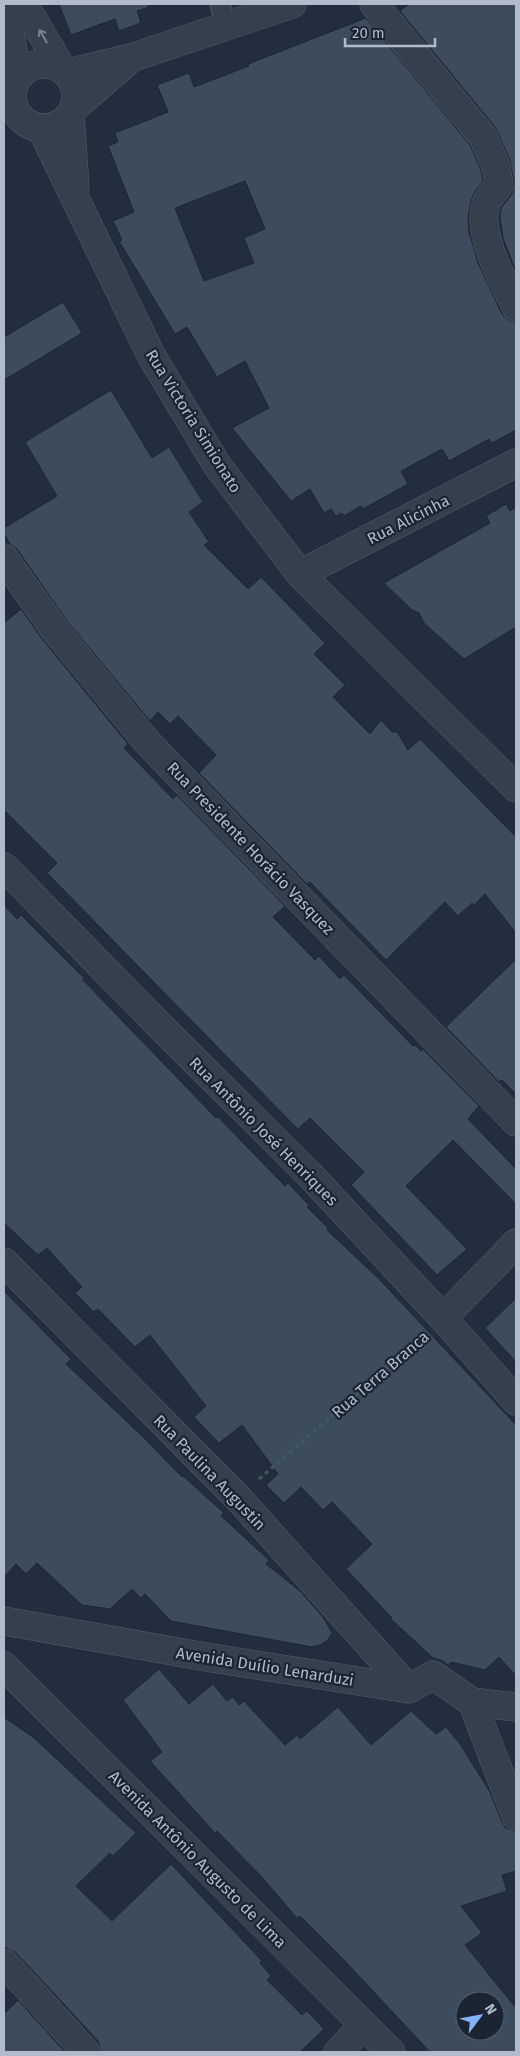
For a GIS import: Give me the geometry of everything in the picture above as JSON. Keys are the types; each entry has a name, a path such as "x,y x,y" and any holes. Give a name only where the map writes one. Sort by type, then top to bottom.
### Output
{"street":[{"path":"5,4 14,103 22,122 76,200"},
{"path":"24,4 64,71 74,84 76,200"},
{"path":"12,86 24,70 43,63 53,64 64,71 134,57 223,15 292,4"},
{"path":"374,4 483,136 492,152 499,185 487,201 484,215 488,244 492,257 516,306"},
{"path":"22,122 51,127 62,123 134,57"},
{"name":"Rua Victoria Simionato","path":"76,200 151,355 217,465 300,574 516,788"},
{"name":"Rua Alicinha","path":"300,574 516,463"},
{"name":"Rua Presidente Horácio Vasquez","path":"4,558 55,630 148,743 516,1122"},
{"name":"Rua Antônio José Henriques","path":"4,867 309,1174 443,1318 516,1401"},
{"name":"Rua Terra Branca","path":"443,1318 516,1243"},
{"name":"Rua Paulina Augustin","path":"4,1262 238,1498 409,1689"},
{"name":"Avenida Duílio Lenarduzi","path":"4,1621 206,1657 409,1689"},
{"name":"Avenida Antônio Augusto de Lima","path":"4,1666 391,2052"},
{"path":"409,1689 434,1674 472,1702 516,1707"},
{"path":"472,1702 516,1816"},
{"path":"4,1963 86,2052"},
{"path":"338,2052 364,2025"}],"path":[{"name":"Rua Terra Branca","path":"238,1498 443,1318"}],"building":[{"path":"59,4 148,4 149,7 137,11 141,23 119,31 115,19 71,35"},
{"path":"409,4 516,4 516,272 503,238 500,217 501,208 512,194 514,183 510,160 495,127 400,11"},
{"path":"366,18 470,145 481,170 483,181 475,191 471,201 468,216 469,232 478,263 502,314 508,320 516,322 516,430 492,443 489,439 449,461 442,449 401,471 408,484 363,509 361,506 344,516 342,513 336,516 331,509 324,513 310,489 291,501 232,428 269,408 245,361 217,377 187,327 175,334 119,241 122,240 113,221 134,212 108,146 118,142 115,133 168,112 157,85 189,73 194,87 249,66 248,64","holes":["245,181 265,229 244,238 254,263 204,281 175,208"]},
{"path":"63,302 82,333 4,380 4,337"},
{"path":"111,390 152,458 169,447 203,502 189,512 209,542 204,545 248,589 261,577 325,643 314,654 345,685 333,697 370,734 381,720 392,732 397,732 408,750 420,739 516,837 516,933 485,894 474,905 472,903 458,916 445,902 386,960 310,882 307,884 199,773 216,755 178,716 170,724 158,712 150,721 67,621 17,549 10,544 4,533 4,528 57,496 25,442"},
{"path":"506,504 510,511 516,507 516,627 464,659 424,623 419,613 412,610 384,583 490,523 486,516"},
{"path":"21,609 43,640 128,744 124,748 173,799 177,795 285,906 273,917 315,960 319,956 340,979 344,975 413,1046 415,1045 421,1051 423,1049 479,1106 468,1119 516,1169 516,1204 453,1140 406,1186 467,1249 437,1275 351,1185 364,1172 310,1118 298,1129 286,1117 47,873 57,863 4,810 4,623"},
{"path":"4,905 17,919 21,915 84,978 83,980 216,1118 218,1117 285,1186 288,1183 309,1205 307,1207 328,1228 327,1230 380,1280 516,1425 516,1676 499,1657 485,1670 451,1662 448,1665 441,1660 433,1658 391,1619 346,1569 372,1544 332,1502 323,1510 301,1487 284,1503 266,1485 278,1474 242,1425 219,1443 194,1417 206,1406 150,1335 135,1347 98,1309 94,1312 75,1293 82,1287 47,1248 38,1255 4,1223"},
{"path":"516,959 516,1094 502,1080 499,1082 446,1027"},
{"path":"4,1291 71,1359 66,1364 182,1477 224,1513 221,1516 269,1560 266,1564 300,1591 323,1617 332,1633 327,1641 312,1647 171,1621 145,1594 141,1598 132,1589 110,1609 82,1605 37,1563 26,1574 16,1564 4,1577"},
{"path":"516,1298 516,1362 485,1328"},
{"path":"159,1669 189,1704 213,1684 227,1701 233,1697 239,1705 244,1701 285,1745 297,1735 300,1739 338,1707 371,1745 411,1711 436,1734 446,1727 460,1744 490,1792 502,1822 506,1828 515,1831 516,1834 516,1871 502,1875 507,1891 461,1906 482,1933 465,1945 502,1991 455,1991 455,2041 505,2041 505,1994 516,2008 516,2052 430,2052 343,1959 300,1916 297,1918 260,1875 217,1831 215,1833 150,1761 162,1752 123,1700"},
{"path":"4,1717 34,1738 136,1833 113,1856 110,1853 76,1886 112,1921 171,1864 262,1961 260,1963 271,1976 267,1980 302,2015 307,2011 324,2029 300,2052 101,2052 98,2041 15,1952 4,1947"},
{"path":"18,2000 65,2052 4,2052 4,2014"}]}
